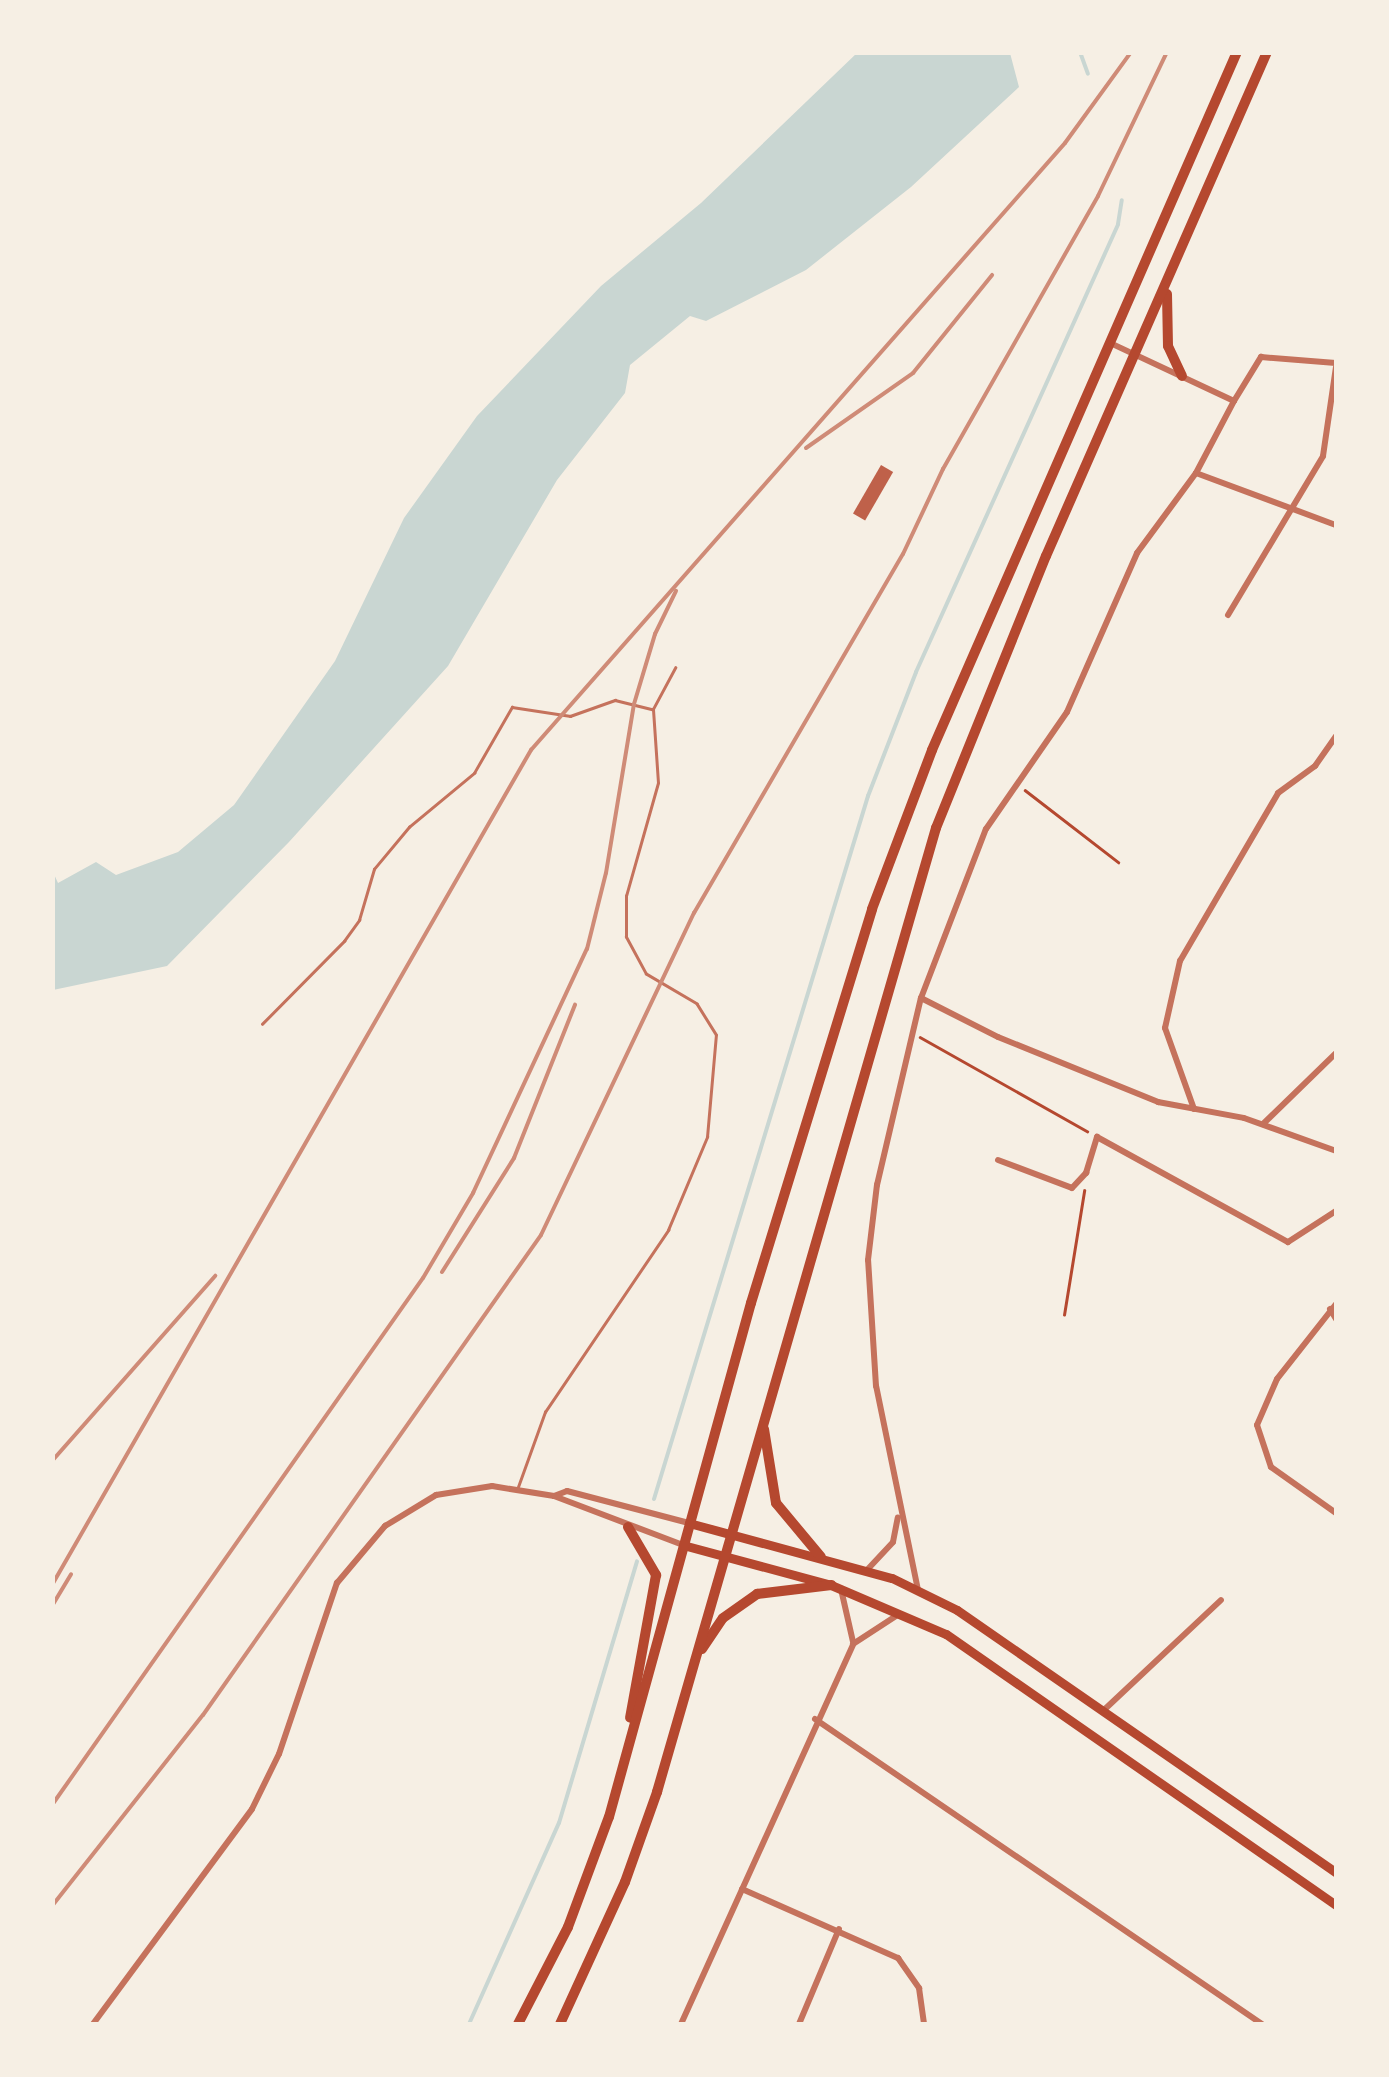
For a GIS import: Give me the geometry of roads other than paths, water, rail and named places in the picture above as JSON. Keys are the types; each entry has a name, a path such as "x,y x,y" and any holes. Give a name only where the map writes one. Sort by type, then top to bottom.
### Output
{"highway":[{"path":"518,2024 568,1927 609,1817 683,1546 872,909 932,750 1236,52"},
{"path":"560,2024 625,1882 698,1656 936,828 1267,52"},
{"path":"1167,288 1168,346 1182,376"},
{"path":"764,1418 776,1503 821,1557"},
{"path":"609,1817 656,1588 653,1564 628,1526"},
{"path":"698,1656 723,1618 758,1594 836,1587"}],"main road":[{"path":"690,1523 867,1570 918,1590 1026,1652 1336,1872"},
{"path":"683,1546 836,1587 904,1612 1000,1670 1336,1906"}],"street":[{"path":"1110,342 1234,402"},
{"path":"918,1590 898,1506 874,1368 868,1260 876,1185 921,998 966,871 1016,784 1077,693 1137,553 1196,473 1261,357 1336,365 1324,451 1228,615"},
{"path":"1196,473 1336,526"},
{"path":"1194,1109 1164,1028 1180,961 1278,793 1315,766 1336,736"},
{"path":"921,998 1119,1087 1263,1124 1336,1151"},
{"path":"1263,1124 1336,1053"},
{"path":"998,1160 1072,1188 1088,1170 1097,1137 1282,1241 1302,1238 1336,1210"},
{"path":"1334,1307 1336,1319"},
{"path":"1334,1307 1277,1379 1257,1425 1271,1468 1336,1513"},
{"path":"93,2024 252,1809 279,1754 329,1601 355,1556 385,1526 436,1495 517,1488 554,1496 683,1546"},
{"path":"554,1496 567,1490 690,1523"},
{"path":"867,1570 897,1533 898,1506"},
{"path":"836,1587 853,1644"},
{"path":"1104,1709 1221,1600"},
{"path":"681,2024 815,1719 853,1644 904,1612"},
{"path":"815,1719 1262,2024"},
{"path":"742,1889 838,1929 907,1967 919,1988 924,2024"},
{"path":"799,2024 838,1929"}],"lane":[{"path":"517,1488 545,1412 668,1230 707,1137 716,1034 697,1004 646,974 626,937 626,896 658,784 653,710 675,668"},
{"path":"262,1024 344,941 359,920 374,869 409,827 480,766 512,707 570,716 615,700 653,710"}],"waterway":[{"path":"1080,52 1088,74"},
{"path":"654,1499 868,796 916,672 1118,224 1122,200"},
{"path":"469,2024 559,1823 637,1561"}],"railway":[{"path":"52,1585 531,750 1065,143 1131,52"},
{"path":"52,1906 203,1715 541,1235 694,913 903,554 943,469 1098,196 1167,52"},
{"path":"806,448 913,373 992,275"},
{"path":"52,1805 423,1278 473,1193 587,949 606,873 634,704 655,634 676,591"},
{"path":"442,1272 514,1158 575,1005"},
{"path":"52,1461 215,1276"},
{"path":"52,1606 71,1574"}]}
